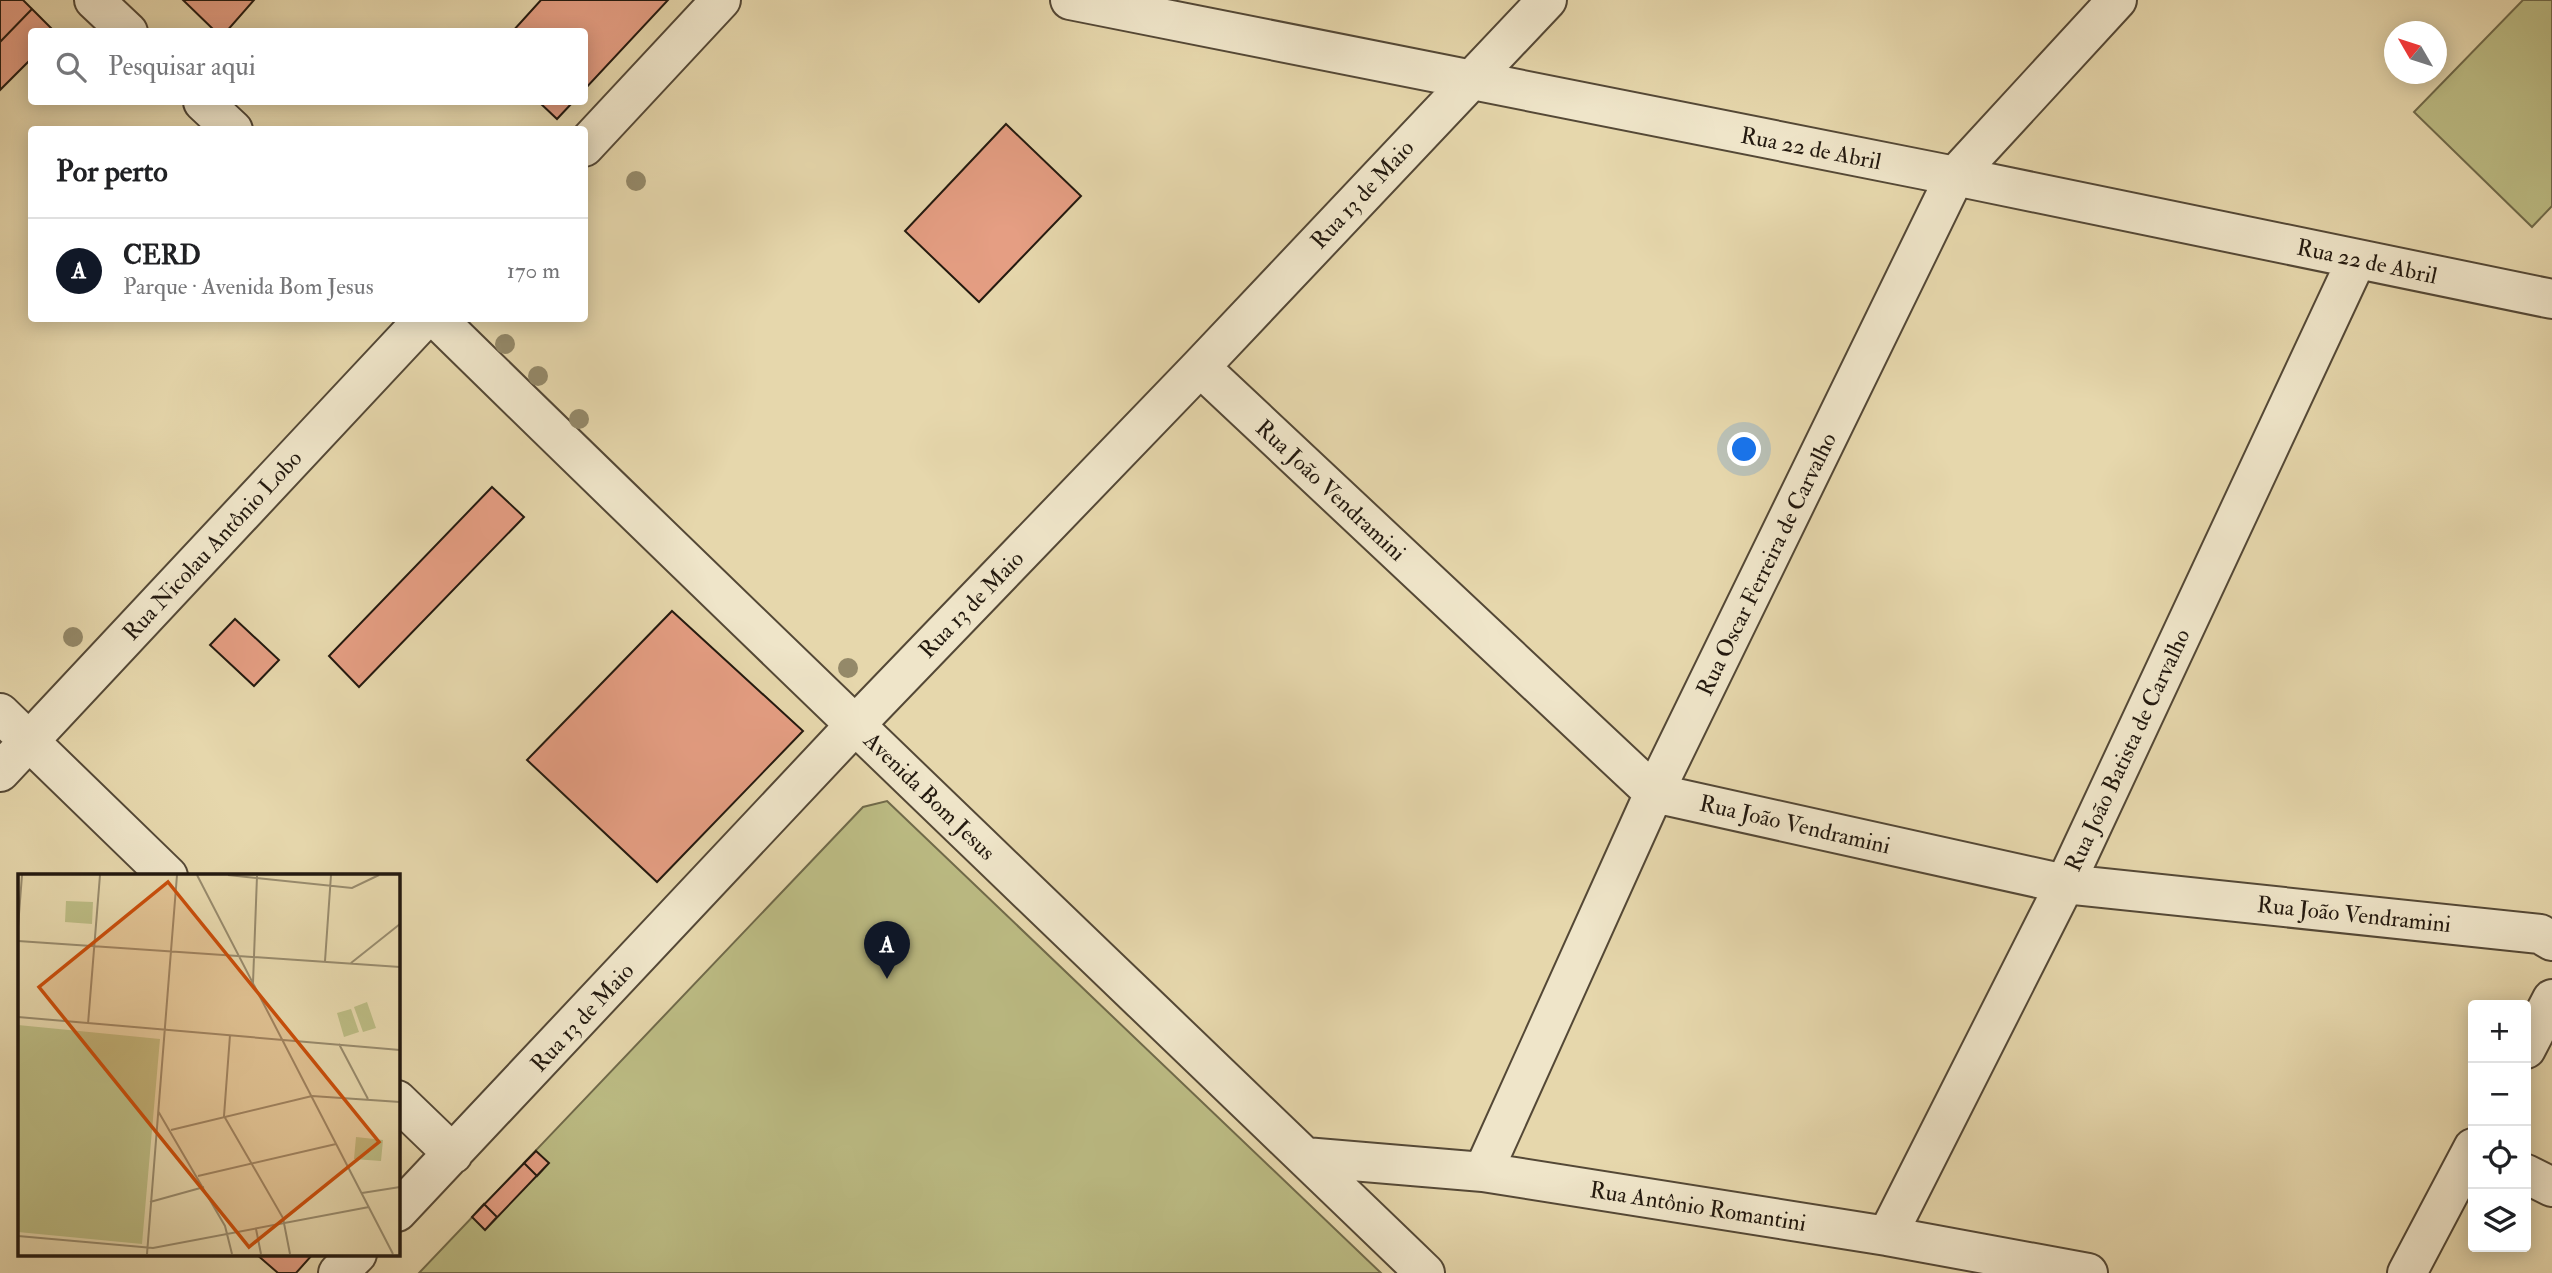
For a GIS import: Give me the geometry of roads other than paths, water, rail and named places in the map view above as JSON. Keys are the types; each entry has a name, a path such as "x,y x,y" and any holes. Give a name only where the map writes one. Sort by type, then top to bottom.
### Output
{"street":[{"path":"94,0 124,28"},
{"path":"588,143 721,0"},
{"name":"Rua 22 de Abril","path":"1070,0 1955,176 2552,299"},
{"name":"Rua 13 de Maio","path":"399,1210 856,724 1200,367 1547,0"},
{"name":"Rua Oscar Ferreira de Carvalho","path":"1483,1172 1654,793 1955,176 2117,0"},
{"path":"206,105 229,126"},
{"name":"Rua João Batista de Carvalho","path":"1887,1236 2064,884 2357,259"},
{"name":"Rua Nicolau Antônio Lobo","path":"0,772 421,322"},
{"name":"Avenida Bom Jesus","path":"440,322 662,541 856,724 1425,1273"},
{"name":"Rua João Vendramini","path":"1200,367 1654,793 2064,884 2540,934 2552,941"},
{"path":"0,713 166,874"},
{"path":"2531,1039 2552,999"},
{"path":"399,1102 453,1154"},
{"name":"Rua Antônio Romantini","path":"1304,1157 1483,1172 1887,1236 1971,1263 2088,1273"},
{"path":"2407,1273 2468,1157"},
{"path":"2531,1176 2552,1187"},
{"path":"338,1273 355,1256"}],"place":[{"name":"CERD","path":"887,979"}]}
